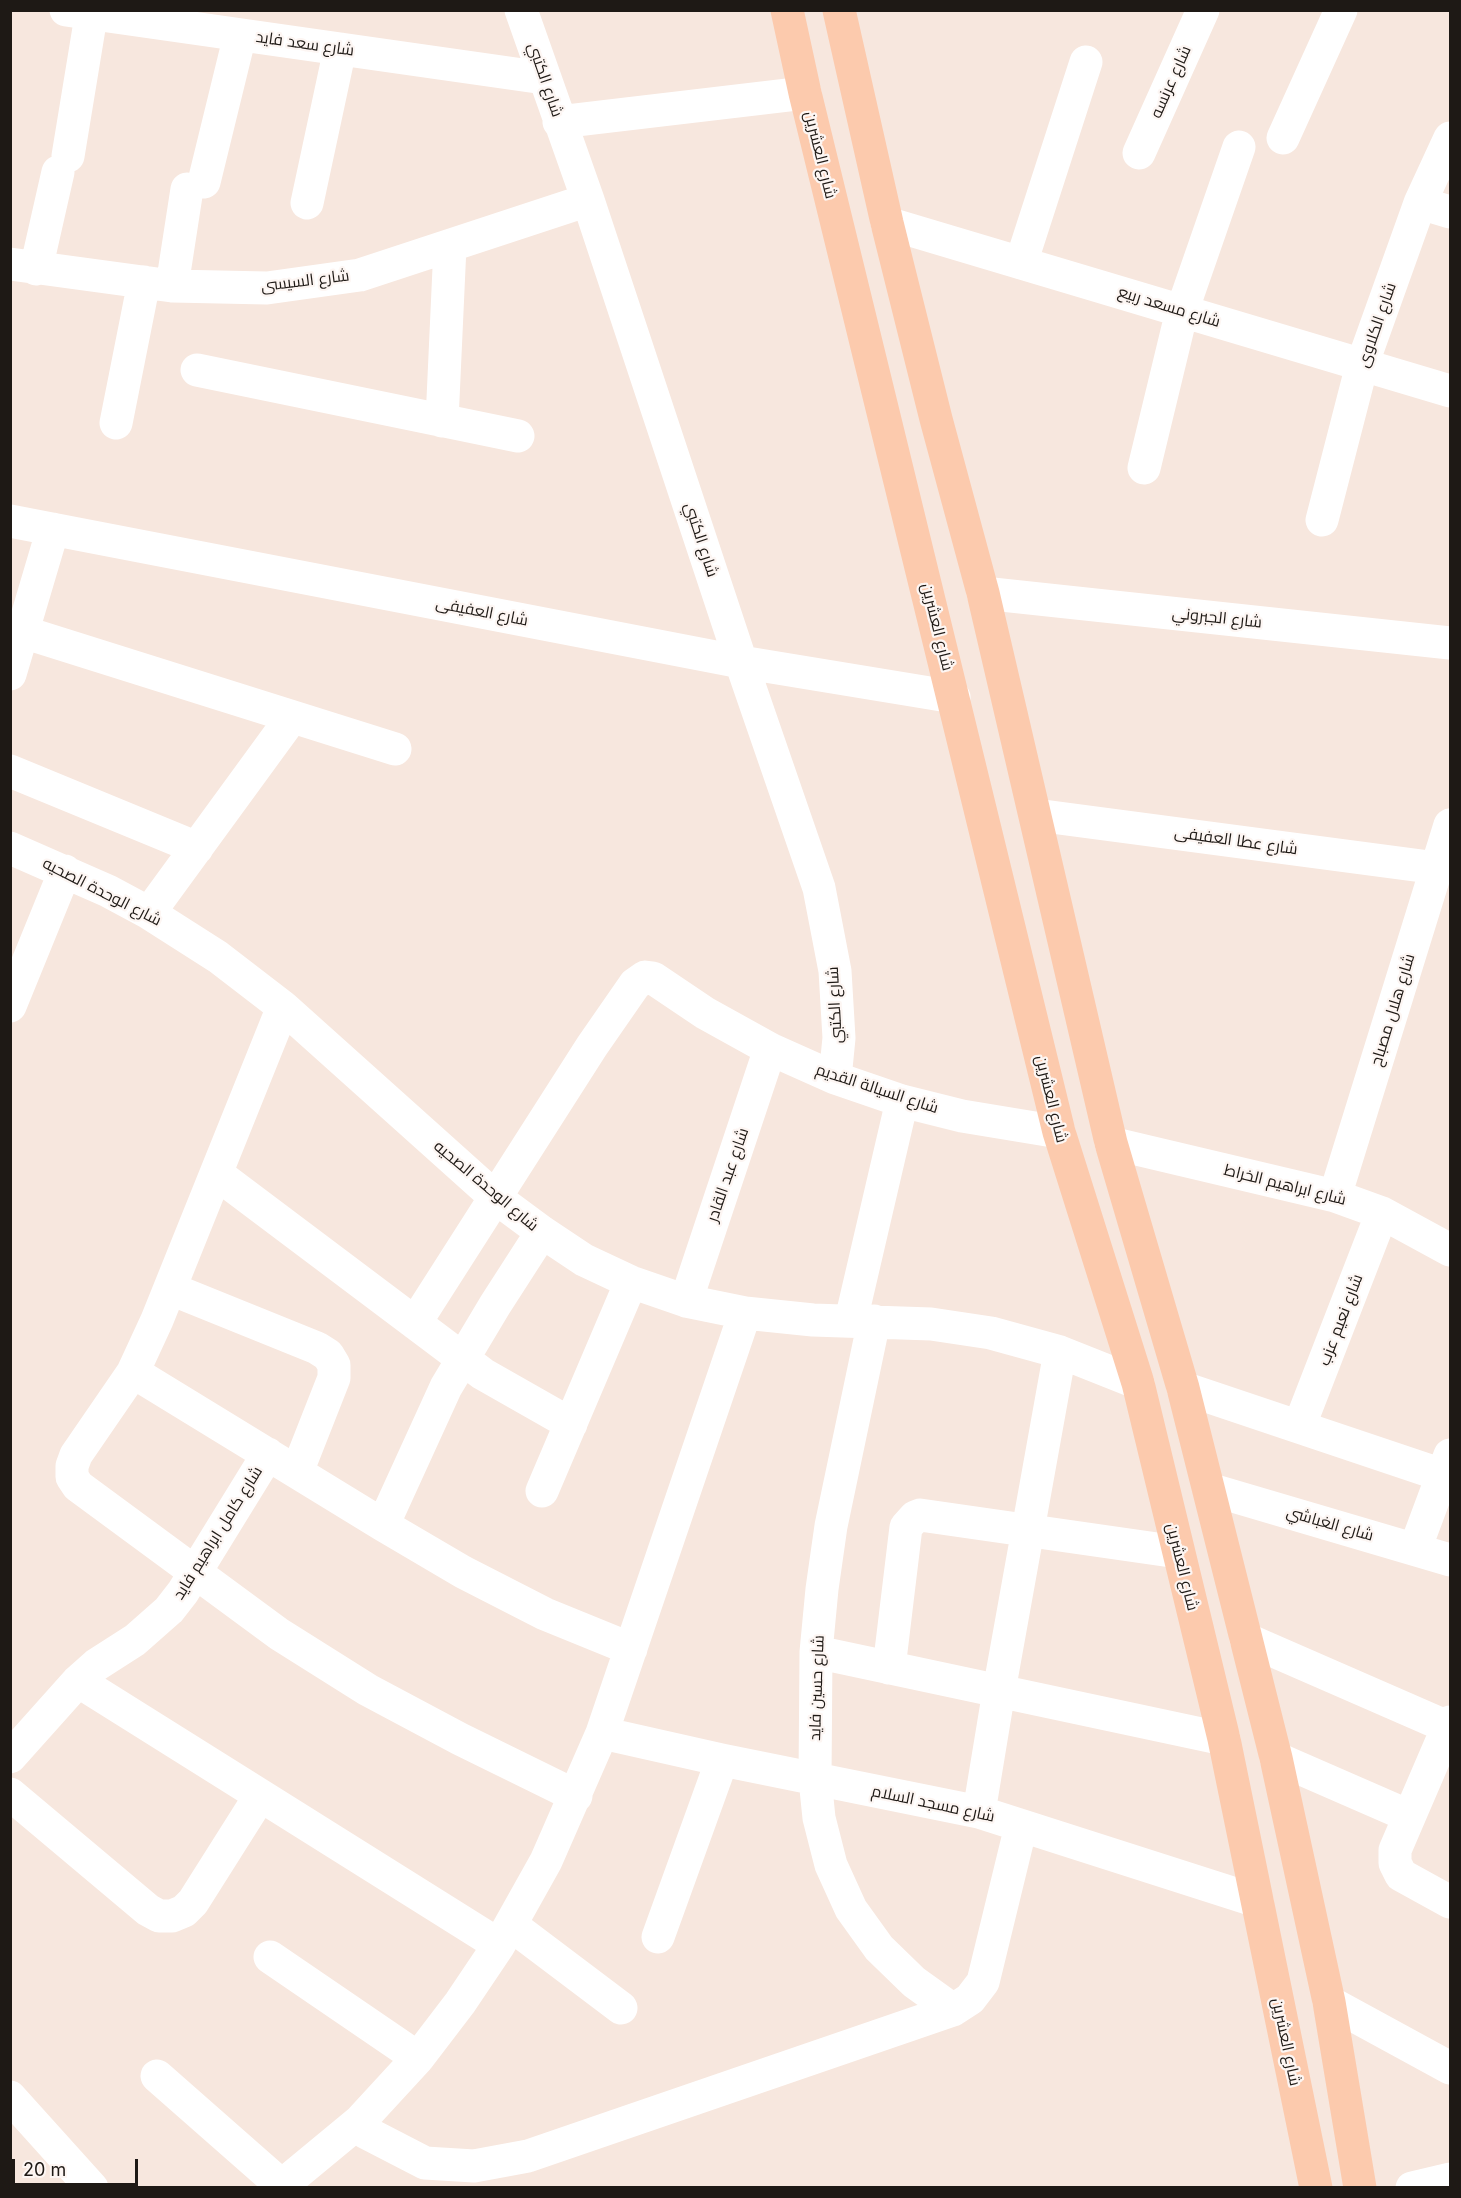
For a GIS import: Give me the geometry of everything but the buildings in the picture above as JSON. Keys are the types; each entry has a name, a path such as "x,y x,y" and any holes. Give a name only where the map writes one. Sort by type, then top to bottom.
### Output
{"main road":[{"name":"شارع العشرين","path":"787,10 805,93 1059,1132 1138,1383 1224,1739 1316,2187"},
{"path":"839,10 887,223 983,593 1111,1143 1183,1388 1276,1758 1329,2002 1360,2187"},
{"path":"888,430 936,419"},
{"path":"1298,2100 1344,2088"}],"street":[{"name":"شارع الكتبي","path":"522,10 819,888 835,971 839,1038 835,1078"},
{"name":"شارع عرنسه","path":"1139,153 1203,10"},
{"path":"1283,138 1341,10"},
{"name":"شارع سعد فايد","path":"83,12 544,78"},
{"path":"23,266 63,164 83,12"},
{"path":"116,423 158,284 195,186 240,35"},
{"path":"306,203 340,49"},
{"path":"1021,263 1086,62"},
{"path":"559,122 805,93"},
{"name":"شارع الكلاوى","path":"1322,520 1362,365 1435,207 1450,138"},
{"path":"1144,468 1182,311 1239,147"},
{"name":"شارع السيسى","path":"23,266 158,284 267,288 360,275 588,200"},
{"name":"شارع مسعد ربيع","path":"887,223 1450,391"},
{"path":"442,421 450,246"},
{"path":"197,370 518,436"},
{"name":"شارع العفيفى","path":"10,521 741,662 954,697"},
{"path":"10,674 53,529"},
{"name":"شارع الجبروني","path":"983,593 1450,643"},
{"path":"23,632 395,749"},
{"path":"149,913 292,717"},
{"path":"10,771 197,848"},
{"name":"شارع عطا العفيفى","path":"1036,815 1437,868"},
{"name":"شارع هلال مصباح","path":"1335,1196 1450,825"},
{"name":"شارع الوحدة الصحيه","path":"10,848 65,871 149,913 218,957 283,1006 496,1198 542,1233 584,1260 631,1282 686,1301 745,1313 792,1318 931,1324 991,1333 1060,1352 1138,1383"},
{"path":"10,1006 65,871"},
{"name":"شارع السيالة القديم","path":"496,1198 592,1046 635,984 645,977 653,978 705,1013 770,1049 835,1078 902,1101 962,1116 1059,1132"},
{"path":"283,1006 171,1289 133,1372 76,1455 72,1466 72,1477 78,1486 279,1634 368,1690 460,1739 576,1796"},
{"name":"شارع عبد القادر","path":"686,1301 770,1049"},
{"name":"شارع حسين فايد","path":"902,1101 863,1321 831,1526 816,1652 814,1779 819,1818 831,1865 851,1909 879,1948 907,1976 953,2010"},
{"name":"شارع ابراهيم الخراط","path":"1111,1143 1335,1196 1382,1213 1450,1250"},
{"path":"217,1174 483,1374 571,1424"},
{"path":"415,1323 496,1198"},
{"name":"شارع نعيم عزب","path":"1299,1427 1382,1213"},
{"path":"383,1525 430,1420 462,1359 542,1233"},
{"path":"542,1491 631,1282"},
{"path":"171,1289 317,1348 328,1355 334,1365 334,1378 297,1472"},
{"path":"157,2076 281,2187 360,2121 418,2058 460,2003 506,1935 546,1862 576,1796 602,1733 745,1313"},
{"path":"979,1812 1060,1352"},
{"path":"133,1372 464,1572 545,1614 631,1649"},
{"path":"1183,1388 1299,1427 1446,1465 1415,1549"},
{"name":"شارع كامل ابراهيم فايد","path":"10,1757 78,1681 96,1665 153,1626 183,1592 268,1454"},
{"name":"شارع الغباشي","path":"1209,1489 1450,1560"},
{"path":"889,1668 906,1527 910,1520 921,1515 1178,1552"},
{"path":"1246,1639 1450,1726 1395,1850 1395,1863 1401,1875 1450,1902"},
{"path":"816,1652 1224,1739"},
{"path":"78,1681 260,1796 506,1935 621,2008"},
{"name":"شارع مسجد السلام","path":"602,1733 722,1760 979,1812 1257,1901"},
{"path":"1276,1758 1409,1816"},
{"path":"658,1937 722,1760"},
{"path":"10,1794 148,1910 159,1916 172,1916 184,1911 193,1902 260,1796"},
{"path":"360,2121 365,2132 425,2163 474,2166 507,2160 528,2156 953,2010 970,1999 983,1982 1021,1826"},
{"path":"270,1957 418,2058"},
{"path":"1329,2002 1450,2068"},
{"path":"10,2097 92,2187"},
{"path":"1412,2187 1450,2179"}]}
